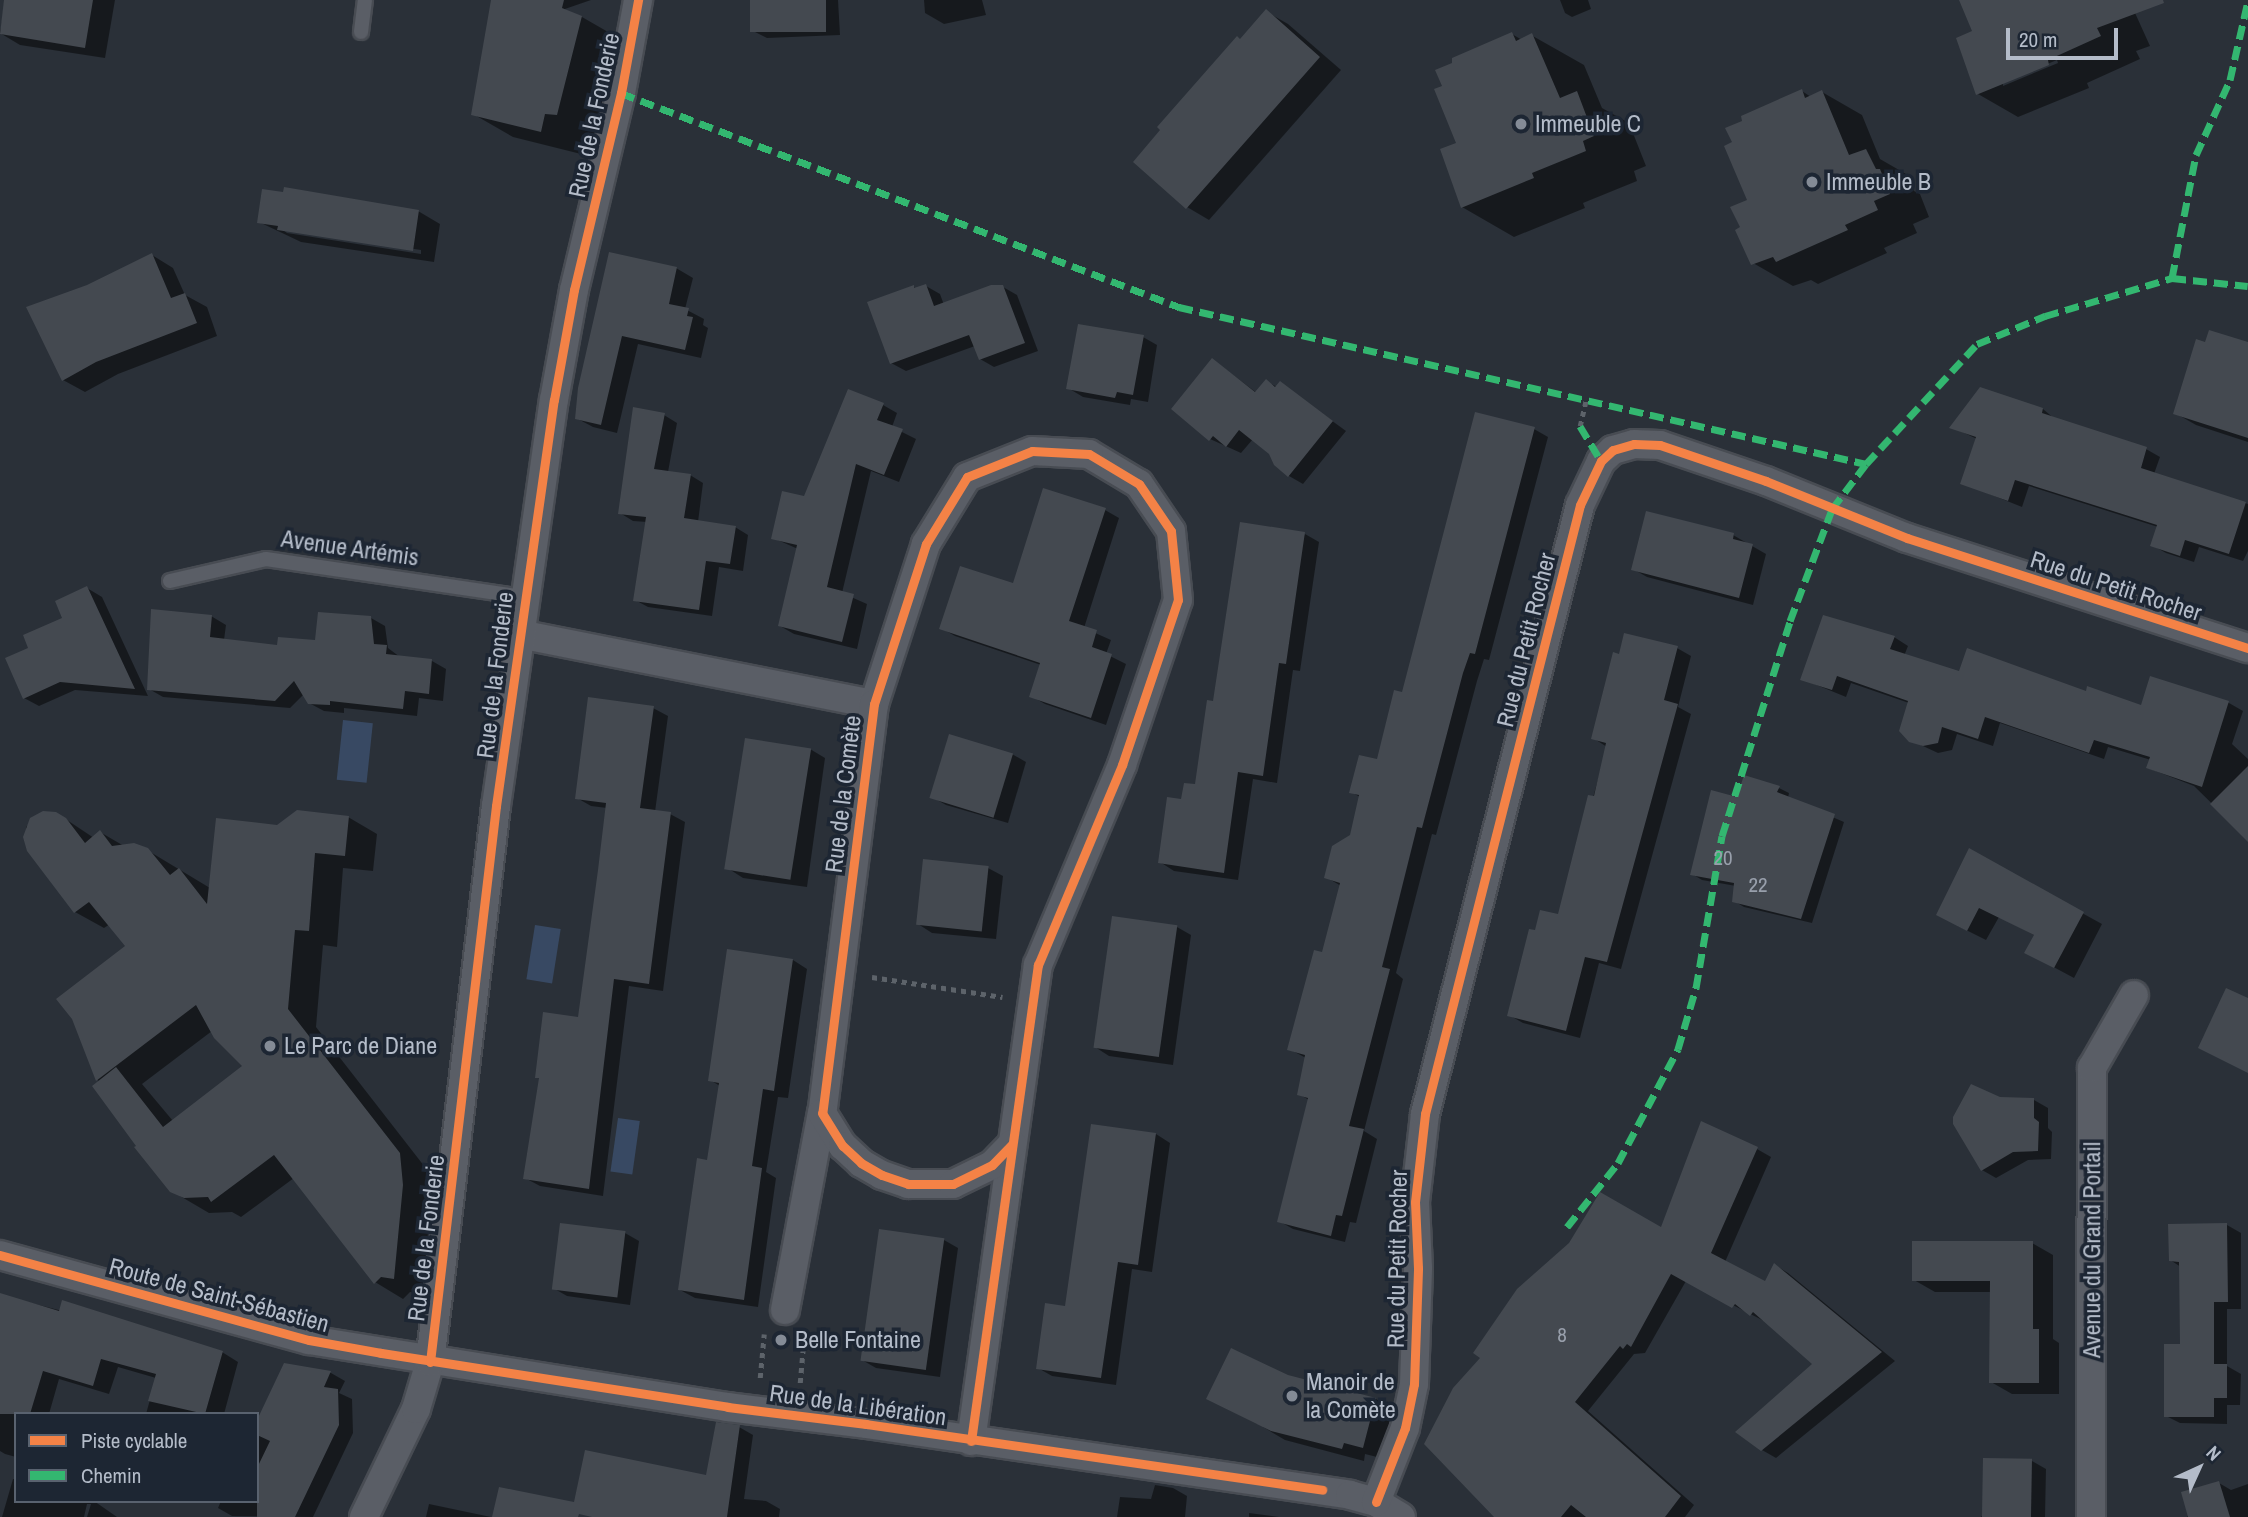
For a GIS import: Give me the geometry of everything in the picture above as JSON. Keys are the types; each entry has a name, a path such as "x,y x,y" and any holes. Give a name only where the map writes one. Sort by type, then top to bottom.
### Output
{"street":[{"name":"Rue de la Fonderie","path":"364,1517 411,1420 430,1362 524,597 574,290 621,93 638,0"},
{"name":"Rue du Petit Rocher","path":"1376,1502 1405,1428 1414,1384 1418,1268 1415,1202 1425,1114 1580,505 1601,461 1613,450 1634,444 1660,444 1766,481 1907,538 2248,648"},
{"name":"Rue de la Comète","path":"785,1310 822,1113 874,704 926,544 967,477 1032,451 1088,454 1139,484 1171,531 1178,600 1122,765 1038,965 971,1441"},
{"name":"Rue de la Comète","path":"519,634 874,704"},
{"name":"Avenue du Grand Portail","path":"2091,1517 2092,1068 2134,995"},
{"path":"822,1113 843,1146 861,1163 908,1184 953,1184 992,1165 1012,1144"},
{"name":"Route de Saint-Sébastien","path":"0,1255 309,1340 430,1362"},
{"name":"Rue de la Libération","path":"430,1362 1322,1490 1376,1502 1401,1517"}],"lane":[{"path":"361,32 365,0"},
{"name":"Avenue Artémis","path":"170,581 266,559 524,597"}],"path":[{"path":"1580,426 1586,399"},
{"path":"840,972 1033,1002"},
{"path":"756,1410 767,1312 785,1310 805,1320 797,1415"}],"water":[{"path":"343,720 373,723 367,783 337,780"},
{"path":"535,925 561,929 552,983 526,979"},
{"path":"618,1118 640,1121 632,1175 610,1171"}],"building":[{"path":"4,0 93,0 85,48 0,34"},
{"path":"491,0 564,0 562,8 582,16 557,115 545,114 541,132 471,115"},
{"path":"750,0 826,0 826,32 750,32"},
{"path":"1959,0 2163,0 2164,3 2097,28 2101,36 2048,60 2049,65 1976,95 1956,38 1972,31"},
{"path":"1266,9 1320,57 1186,209 1133,162 1160,130 1157,127 1237,36 1240,39"},
{"name":"Immeuble C","path":"1512,32 1516,41 1532,33 1560,98 1577,91 1594,136 1583,141 1586,151 1532,173 1534,178 1461,208 1440,149 1456,143 1434,89 1442,86 1435,70 1452,63 1452,58"},
{"name":"Immeuble B","path":"1802,89 1805,98 1822,90 1849,155 1866,149 1876,169 1880,169 1890,194 1874,201 1878,210 1845,225 1848,230 1776,262 1773,257 1751,265 1735,230 1740,227 1730,207 1747,200 1724,146 1732,142 1725,128 1742,121 1741,116"},
{"path":"284,187 419,210 413,251 277,230 278,226 257,223 262,189 283,192"},
{"path":"609,252 677,267 669,304 689,308 687,316 693,317 685,350 622,336 601,425 575,419 578,388"},
{"path":"152,253 171,298 185,293 197,323 96,362 62,381 26,307 87,285"},
{"path":"926,284 934,306 991,285 1003,285 1025,343 979,360 969,335 890,364 867,302 914,285 914,288"},
{"path":"1078,324 1144,335 1133,395 1117,392 1115,398 1066,389"},
{"path":"2209,330 2248,342 2248,438 2173,414 2196,339 2205,342"},
{"path":"1212,358 1255,392 1266,379 1275,387 1280,381 1333,421 1288,477 1274,465 1269,454 1239,430 1226,447 1213,436 1209,441 1171,409"},
{"path":"1980,387 2043,408 2042,413 2147,447 2141,468 2246,502 2229,554 2185,540 2180,556 2150,546 2157,525 2015,480 2008,501 1960,484 1976,437 1949,428"},
{"path":"848,389 884,403 877,420 903,429 884,475 856,464 827,587 854,594 842,642 778,626 797,545 771,539 782,491 804,496"},
{"path":"633,407 665,413 654,469 691,474 684,518 736,526 730,564 706,561 699,610 633,601 646,517 618,514"},
{"path":"1475,412 1535,427 1475,654 1470,653 1463,673 1422,828 1417,827 1382,967 1390,969 1349,1126 1364,1129 1342,1216 1336,1215 1331,1236 1277,1222 1308,1098 1297,1095 1305,1055 1287,1050 1314,950 1322,952 1340,883 1324,878 1332,846 1350,835 1359,795 1349,793 1359,755 1377,759 1394,690 1402,692"},
{"path":"1043,488 1106,508 1069,621 1097,630 1092,647 1112,654 1091,718 1029,697 1040,663 939,629 960,566 1013,583"},
{"path":"1646,511 1734,533 1733,539 1753,544 1739,598 1631,570"},
{"path":"1240,522 1305,532 1286,664 1279,663 1263,776 1238,772 1224,873 1158,863 1167,797 1181,799 1184,783 1195,784 1207,700 1213,701"},
{"path":"87,586 135,689 60,682 23,699 5,658 28,648 23,635 62,618 55,601"},
{"path":"151,609 212,615 210,637 277,645 278,637 315,640 318,612 371,616 374,644 387,645 386,654 432,659 429,694 405,691 403,709 330,701 330,705 308,704 294,681 275,701 147,690"},
{"path":"1823,615 1895,636 1890,649 1959,671 1967,648 2086,691 2087,686 2141,705 2150,676 2229,701 2202,787 2146,768 2150,757 2094,740 2089,753 1985,717 1978,739 1942,727 1938,743 1923,746 1909,742 1899,731 1908,701 1837,676 1832,690 1800,680"},
{"path":"1624,633 1678,646 1664,700 1678,704 1607,962 1585,957 1566,1031 1507,1016 1529,929 1535,930 1540,910 1558,914 1588,795 1594,796 1606,743 1591,739 1613,652 1619,654"},
{"path":"588,697 654,706 640,808 671,812 649,984 614,979 589,1189 523,1179 539,1078 535,1078 543,1012 578,1017 598,870 606,803 575,799"},
{"path":"949,734 1013,754 993,818 929,798"},
{"path":"745,738 811,748 790,880 724,869"},
{"path":"2248,766 2248,842 2210,804"},
{"path":"1744,775 1780,786 1777,792 1835,814 1801,919 1732,902 1734,883 1690,875 1711,790 1737,797"},
{"name":"Le Parc de Diane","path":"297,810 349,816 345,856 315,853 309,931 295,930 288,1009 400,1153 403,1185 394,1279 381,1277 374,1284 274,1155 211,1202 208,1197 184,1198 170,1192 134,1147 136,1146 92,1086 116,1067 163,1127 242,1066 214,1038 196,1005 96,1081 72,1019 56,999 125,946 89,902 74,913 27,851 23,837 30,818 43,811 56,812 66,818 85,843 100,830 112,846 134,843 148,848 170,875 179,868 207,904 216,818 277,825"},
{"path":"1969,848 2084,912 2054,968 2024,953 2034,935 1979,908 1967,931 1936,915"},
{"path":"923,859 989,866 982,932 916,925"},
{"path":"1112,916 1177,925 1159,1057 1093,1048"},
{"path":"727,949 793,959 774,1091 763,1089 752,1166 762,1168 744,1300 678,1290 697,1158 707,1160 719,1083 708,1081"},
{"path":"2226,988 2248,998 2248,1073 2198,1048"},
{"path":"1971,1084 2000,1097 2034,1098 2034,1118 2039,1122 2038,1151 2013,1152 1981,1171 1953,1124 1953,1117"},
{"path":"1701,1121 1758,1147 1711,1253 1765,1281 1774,1263 1882,1352 1761,1451 1735,1432 1812,1364 1753,1312 1750,1316 1735,1304 1732,1308 1671,1274 1631,1347 1627,1344 1623,1349 1620,1346 1575,1402 1681,1496 1665,1517 1586,1517 1571,1505 1561,1517 1494,1517 1424,1444 1453,1388 1480,1358 1473,1353 1517,1289 1569,1243 1600,1192 1661,1227"},
{"path":"1091,1124 1156,1133 1138,1265 1118,1262 1101,1378 1036,1369 1045,1303 1065,1306"},
{"path":"560,1223 626,1231 617,1298 552,1290"},
{"path":"2227,1223 2228,1302 2214,1302 2214,1364 2227,1364 2227,1398 2214,1398 2214,1417 2164,1417 2164,1344 2180,1344 2179,1262 2169,1261 2168,1224"},
{"path":"879,1229 944,1238 926,1370 860,1361"},
{"path":"1912,1241 2033,1241 2033,1329 2039,1329 2039,1383 1989,1383 1990,1281 1912,1281"},
{"path":"0,1293 59,1311 62,1300 223,1351 206,1412 148,1401 156,1374 101,1359 93,1386 43,1371 31,1412 0,1414"},
{"name":"Manoir de la Comète","path":"1231,1348 1288,1375 1376,1398 1363,1448 1344,1443 1342,1449 1271,1431 1206,1399"},
{"path":"284,1363 331,1371 324,1387 338,1389 339,1425 295,1517 257,1517 259,1464 270,1441 259,1436 259,1416"},
{"path":"716,1422 740,1425 727,1517 592,1517 579,1514 578,1517 492,1517 499,1487 574,1502 585,1450 706,1475"},
{"path":"1983,1458 2032,1459 2031,1517 1982,1517"},
{"path":"2219,1481 2230,1517 2188,1517 2181,1492"}],"marked path":[{"path":"2172,278 2196,155 2230,80 2248,1"},
{"path":"621,93 1179,307 1866,464"},
{"path":"1567,1227 1618,1163 1678,1049 1696,988 1722,836 1790,621 1832,509 1866,464 1977,344 2045,316 2172,278 2248,286"},
{"path":"1580,426 1601,461"}],"cycle path":[{"path":"430,1362 496,806 554,400 574,290 621,93 638,0"},
{"path":"1376,1502 1405,1428 1414,1384 1418,1268 1415,1202 1425,1114 1580,505 1601,461 1613,450 1634,444 1660,445 1766,481 1907,538 2248,648"},
{"path":"971,1441 1038,965 1122,765 1178,600 1171,531 1139,484 1089,454 1032,451 967,477 926,544 874,704 822,1113 843,1146 861,1163 882,1175 908,1184 953,1184 992,1165 1012,1144"},
{"path":"0,1255 309,1340 381,1353 728,1407 866,1424 1322,1490"}],"place":[{"name":"Immeuble C","path":"1521,124"},
{"name":"Immeuble B","path":"1812,182"},
{"name":"Le Parc de Diane","path":"270,1046"},
{"name":"Belle Fontaine","path":"781,1340"},
{"name":"Manoir de la Comète","path":"1292,1396"}]}
